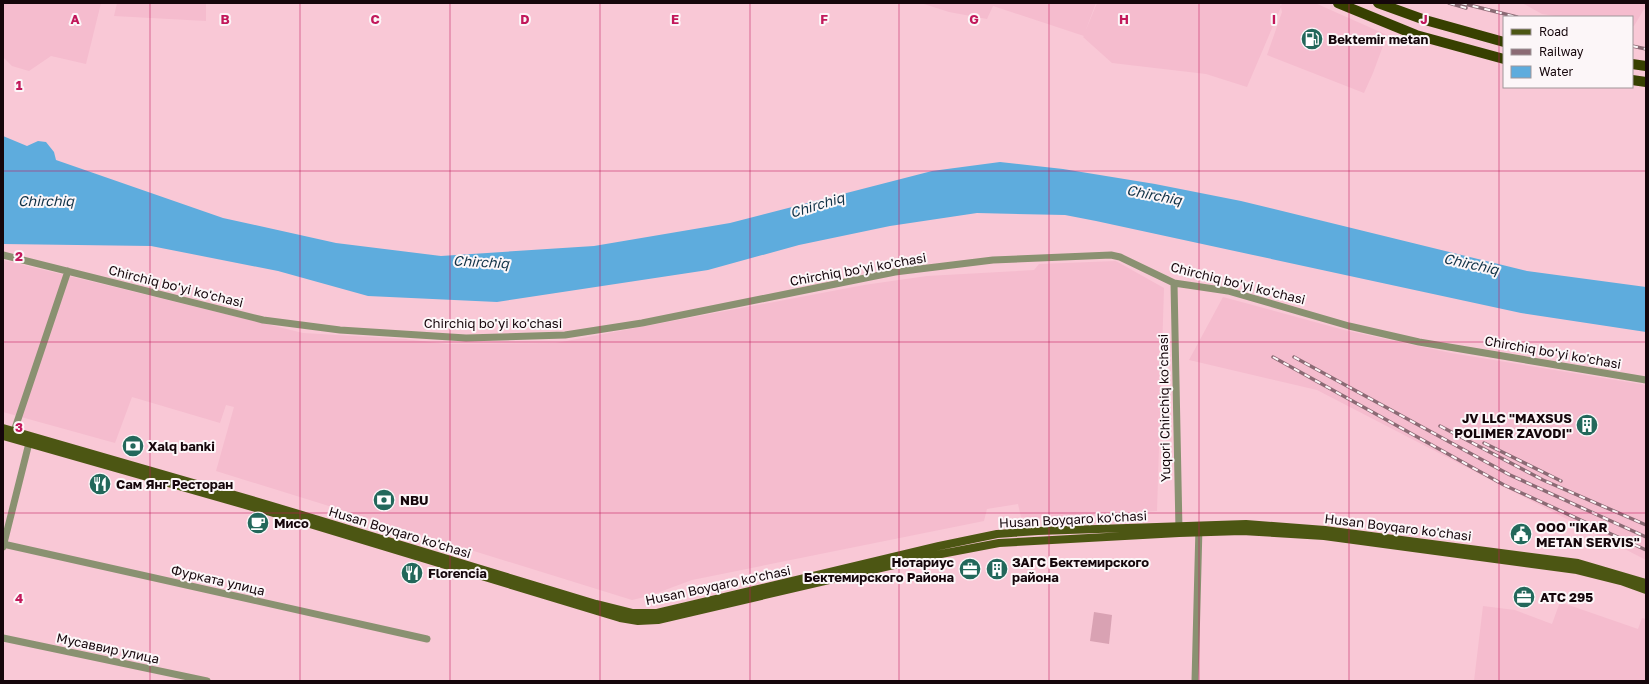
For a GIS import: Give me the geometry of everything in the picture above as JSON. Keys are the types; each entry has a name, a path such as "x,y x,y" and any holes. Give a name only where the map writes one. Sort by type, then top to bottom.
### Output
{"highway":[{"path":"1338,3 1416,35 1503,59"},
{"path":"1378,3 1425,20 1503,42"},
{"path":"1633,64 1646,66"},
{"path":"1633,80 1646,82"}],"main road":[{"name":"Husan Boyqaro ko'chasi","path":"3,428 13,435 620,618 638,621 658,620 941,554 999,543 1199,529 1324,533 1577,566 1646,583"},
{"name":"Husan Boyqaro ko'chasi","path":"3,436 13,435"},
{"name":"Husan Boyqaro ko'chasi","path":"30,440 270,505 596,604 639,614 656,613 939,546 997,534 1038,531 1179,530"},
{"path":"939,546 941,554"},
{"name":"Husan Boyqaro ko'chasi","path":"1577,566 1646,590"}],"street":[{"name":"Chirchiq bo'yi ko'chasi","path":"3,255 263,320 368,333 466,338 565,335 642,323 895,272 993,260 1111,255 1120,257 1174,283 1228,291 1349,326 1419,342 1646,380"},
{"path":"13,435 68,271"},
{"name":"Yuqori Chirchiq ko'chasi","path":"1174,283 1179,530"},
{"path":"3,545 30,440"},
{"path":"1195,681 1199,529"},
{"name":"Фурката улица","path":"3,545 427,639"},
{"name":"Мусаввир улица","path":"3,638 208,681"}],"shaded area":[{"path":"3,3 101,3 86,64 51,56 29,71 12,66 3,57"},
{"path":"117,3 206,3 206,21 114,16"},
{"path":"921,3 1096,3 1085,32 1097,3 1279,3 1281,6 1282,3 1315,3 1387,35 1364,93 1267,55 1282,12 1281,7 1247,87 1206,74 1112,63 1083,37 1084,36 993,6 987,19 949,12"},
{"path":"1522,3 1646,3 1646,10 1644,9 1634,26 1633,16 1555,16 1542,14"},
{"path":"3,260 303,333 405,339 447,344 556,343 864,285 927,276 1034,270 1039,264 1116,261 1164,288 1157,511 1053,519 1021,517 1018,504 987,509 984,521 692,580 649,596 632,600 216,471 234,407 226,405 220,423 132,397 115,443 3,412"},
{"path":"1223,297 1344,330 1451,353 1646,385 1646,560 1317,390 1189,360"},
{"path":"1560,602 1638,629 1642,618 1646,619 1646,681 1474,681 1483,606 1515,610 1552,624"},
{"path":"1094,612 1112,615 1109,644 1090,641"}],"water":[{"name":"Chirchiq","path":"3,136 27,146 38,141 46,142 54,152 56,160 223,218 336,243 441,256 594,246 730,223 932,171 1000,162 1063,169 1155,184 1241,201 1527,271 1646,287 1646,332 1521,313 1065,215 977,213 890,226 799,245 708,270 497,302 368,296 278,271 151,246 3,244"}],"railway":[{"path":"1449,3 1466,8"},
{"path":"1461,3 1513,16"},
{"path":"1633,46 1646,49"},
{"path":"1273,357 1504,485 1646,550"},
{"path":"1294,357 1510,475 1646,537"},
{"path":"1440,426 1543,480 1646,525"},
{"path":"1484,443 1561,481"}],"place":[{"name":"Bektemir metan","path":"1312,39"},
{"name":"JV LLC \"MAXSUS POLIMER ZAVODI\"","path":"1587,425"},
{"name":"Xalq banki","path":"133,446"},
{"name":"Сам Янг Ресторан","path":"100,484"},
{"name":"NBU","path":"384,500"},
{"name":"Мисо","path":"258,523"},
{"name":"OOO \"IKAR METAN SERVIS\"","path":"1521,534"},
{"name":"Нотариус Бектемирского Района","path":"970,569"},
{"name":"ЗАГС Бектемирского района","path":"997,569"},
{"name":"Florencia","path":"412,573"},
{"name":"ATC 295","path":"1524,597"}]}
